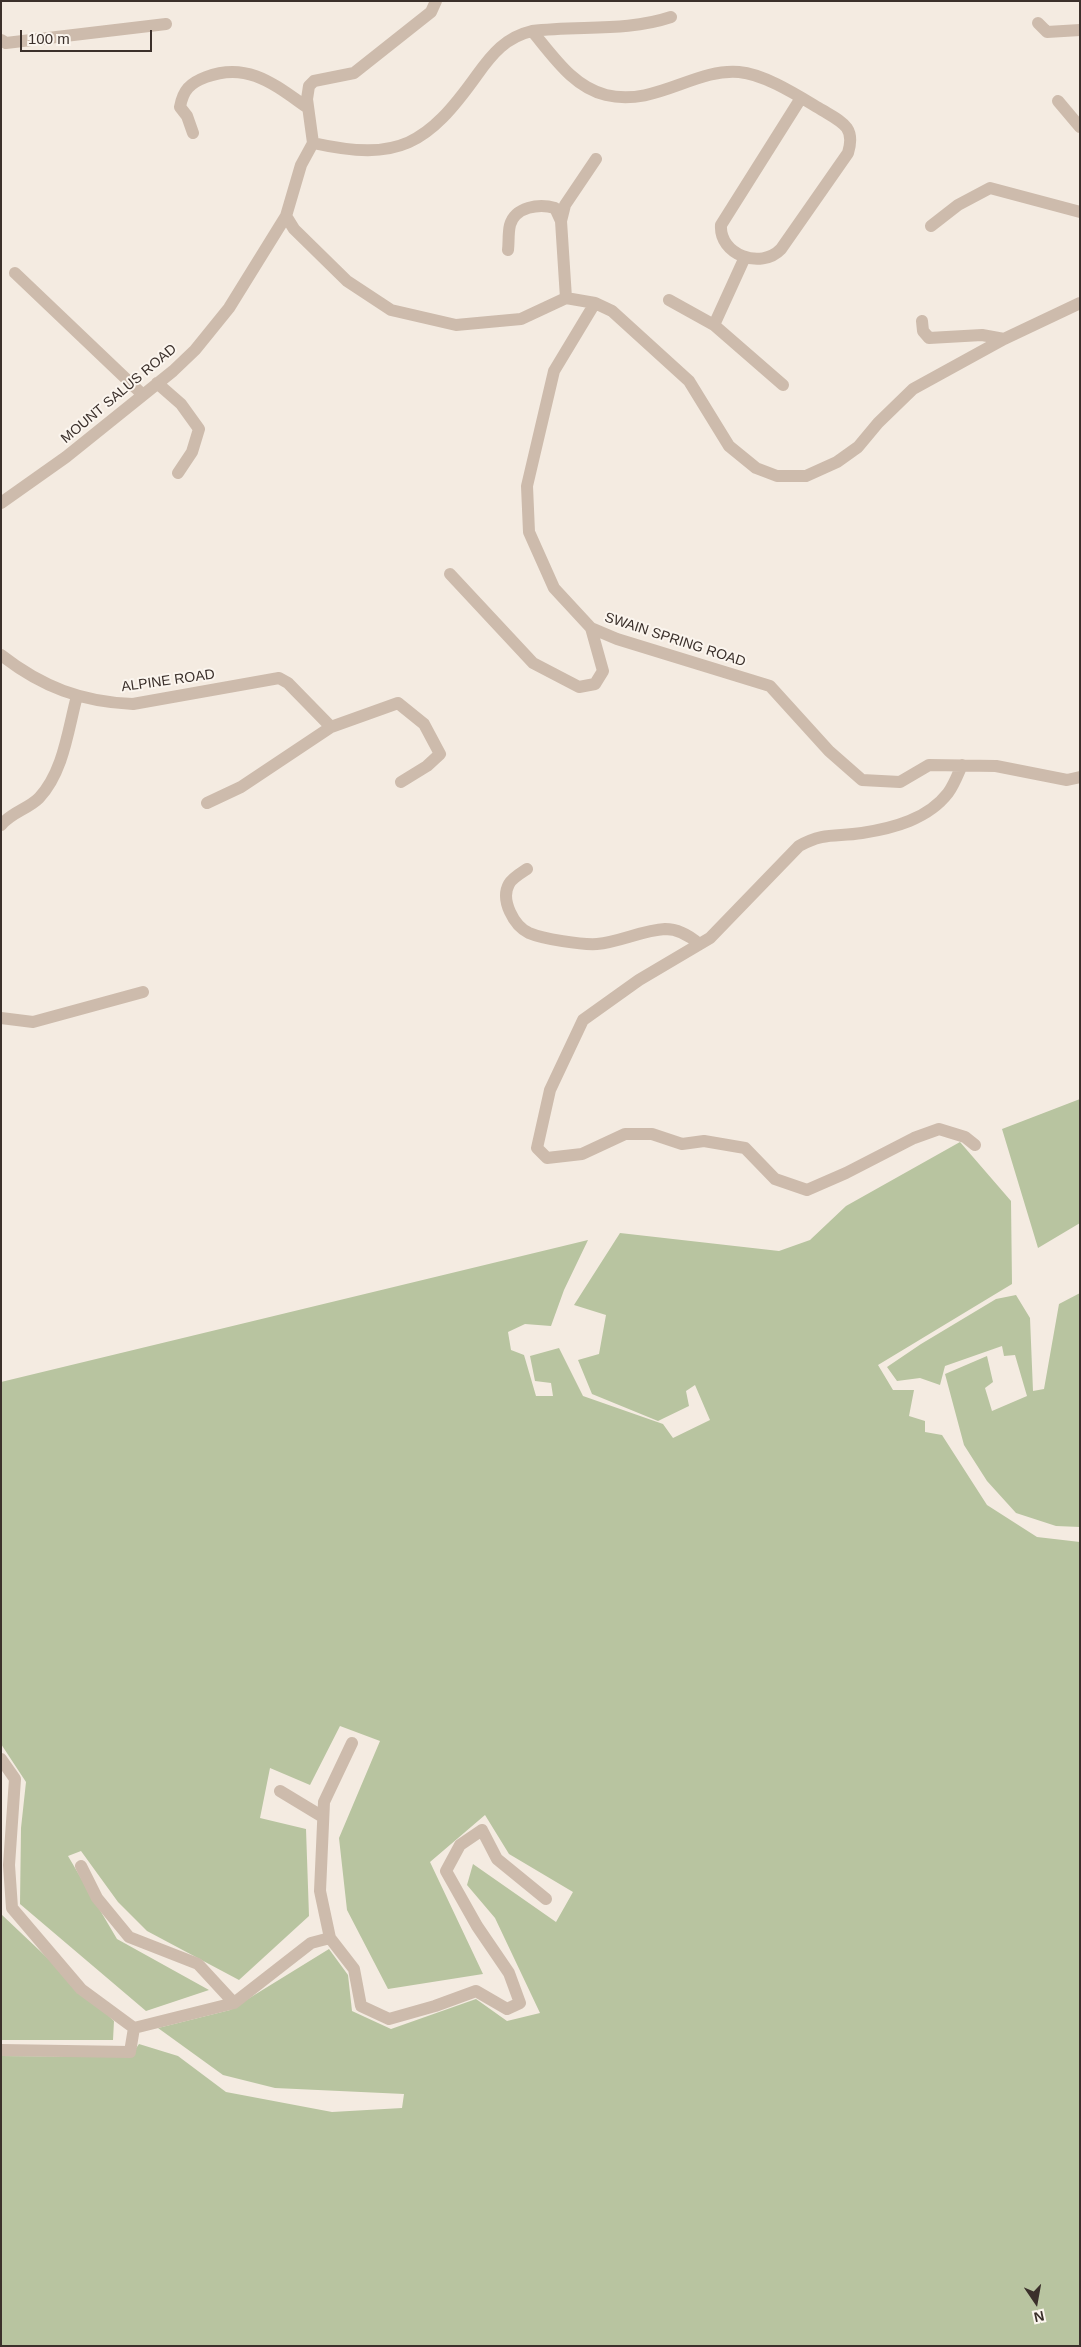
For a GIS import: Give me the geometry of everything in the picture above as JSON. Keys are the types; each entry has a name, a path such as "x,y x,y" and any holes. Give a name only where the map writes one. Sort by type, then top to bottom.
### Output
{"street":[{"path":"436,1 431,12 354,73 311,83 307,94 313,143 301,165 286,216 294,229 347,281 391,310 456,325 521,319 566,298 595,303 612,311 689,380 730,446 756,468 777,476 806,476 837,462 858,447 878,423 912,389 1004,339 1080,303"},
{"path":"313,143 368,151 385,150 415,141 428,133 443,118 493,54 506,42 522,34 532,31 632,26 672,17"},
{"path":"1038,23 1047,32 1080,30"},
{"path":"1,40 6,43 166,24"},
{"path":"532,31 576,81 591,91 608,96 650,95 726,72 741,72 756,76 801,98 843,123 850,135 848,153 776,254 770,258 756,260 745,257 725,243 721,237 721,225 801,98"},
{"path":"193,133 187,116 180,107 182,97 186,88 195,81 213,74 244,72 275,85 308,108"},
{"path":"1058,101 1080,127"},
{"path":"566,298 561,221 565,205 596,159"},
{"path":"931,226 958,205 990,188 1080,212"},
{"path":"508,250 510,226 513,219 524,210 540,205 555,208 561,221"},
{"name":"MOUNT SALUS ROAD","path":"1,503 66,457 195,350 228,308 286,216"},
{"path":"714,325 745,257"},
{"path":"15,273 142,394"},
{"path":"669,300 714,325 783,385"},
{"name":"SWAIN SPRING ROAD","path":"595,303 554,370 527,486 529,532 554,588 591,628 770,686 829,751 862,780 900,782 929,765 996,766 1067,780 1080,777"},
{"path":"922,322 923,331 929,338 982,335 1004,339"},
{"path":"157,383 181,404 199,429 192,452 178,473"},
{"path":"450,574 533,663 579,687 595,684 603,671 591,628"},
{"name":"ALPINE ROAD","path":"1,656 31,677 64,693 108,703 133,704 279,678 288,684 331,727"},
{"path":"1,825 8,816 38,799 51,781 60,762 77,696"},
{"path":"207,803 241,787 331,727 398,703 424,724 440,754 427,766 401,782"},
{"path":"962,765 948,793 924,816 862,833 830,834 813,838 799,846 710,938 639,980 583,1020 550,1090 537,1148 547,1158 582,1154 625,1134 652,1134 682,1144 704,1141 745,1148 775,1179 808,1190 846,1174 914,1138 939,1130 965,1137 975,1145"},
{"path":"527,869 509,883 506,895 508,908 516,921 528,932 553,940 596,944 665,929 688,934 699,944"},
{"path":"1,1018 33,1022 143,992"},
{"path":"352,1742 324,1802 320,1890 330,1938 354,1969 361,2006 389,2019 436,2006 476,1991 507,2009 520,2003 509,1973 477,1926 446,1872 460,1845 482,1830 497,1859 546,1899"},
{"path":"1,1759 15,1779 8,1864 12,1908 81,1989 134,2028"},
{"path":"280,1792 324,1817"},
{"path":"81,1866 97,1898 129,1937 198,1964 234,2002"},
{"path":"134,2028 234,2002 311,1943 330,1938"},
{"path":"1,2050 83,2053 130,2052 134,2028"}],"green space":[{"path":"1080,1099 1080,1223 1038,1248 1002,1129"},
{"path":"960,1142 1011,1201 1012,1284 878,1365 893,1390 914,1390 909,1416 925,1421 925,1432 942,1435 987,1505 1037,1537 1080,1542 1080,2346 1,2346 1,2056 130,2057 139,2044 178,2056 226,2092 332,2112 402,2108 404,2094 275,2088 223,2075 158,2028 230,2010 329,1949 348,1975 352,2011 391,2029 476,1999 507,2021 540,2013 495,1918 467,1885 473,1864 556,1922 573,1892 509,1854 485,1815 430,1862 483,1974 388,1989 347,1910 339,1838 380,1741 340,1726 310,1785 270,1768 260,1818 306,1829 309,1916 239,1980 147,1931 118,1902 81,1851 68,1856 117,1939 209,1990 146,2011 20,1904 21,1828 26,1782 1,1744 1,1382 588,1240 564,1290 551,1326 525,1324 508,1332 511,1350 524,1355 536,1396 553,1396 551,1383 535,1381 530,1356 559,1348 583,1396 663,1424 673,1438 710,1420 695,1385 686,1391 689,1406 658,1421 592,1394 578,1360 599,1354 606,1315 574,1305 620,1233 779,1251 810,1240 846,1206"},
{"path":"1080,1293 1080,1527 1056,1526 1016,1513 987,1481 964,1445 945,1374 987,1356 993,1382 985,1388 992,1411 1027,1396 1015,1355 1004,1356 1002,1346 945,1366 940,1385 920,1378 897,1381 887,1367 921,1344 996,1299 1016,1295 1030,1318 1033,1391 1044,1389 1059,1304"},
{"path":"1,1914 114,2021 113,2040 1,2040"}]}
